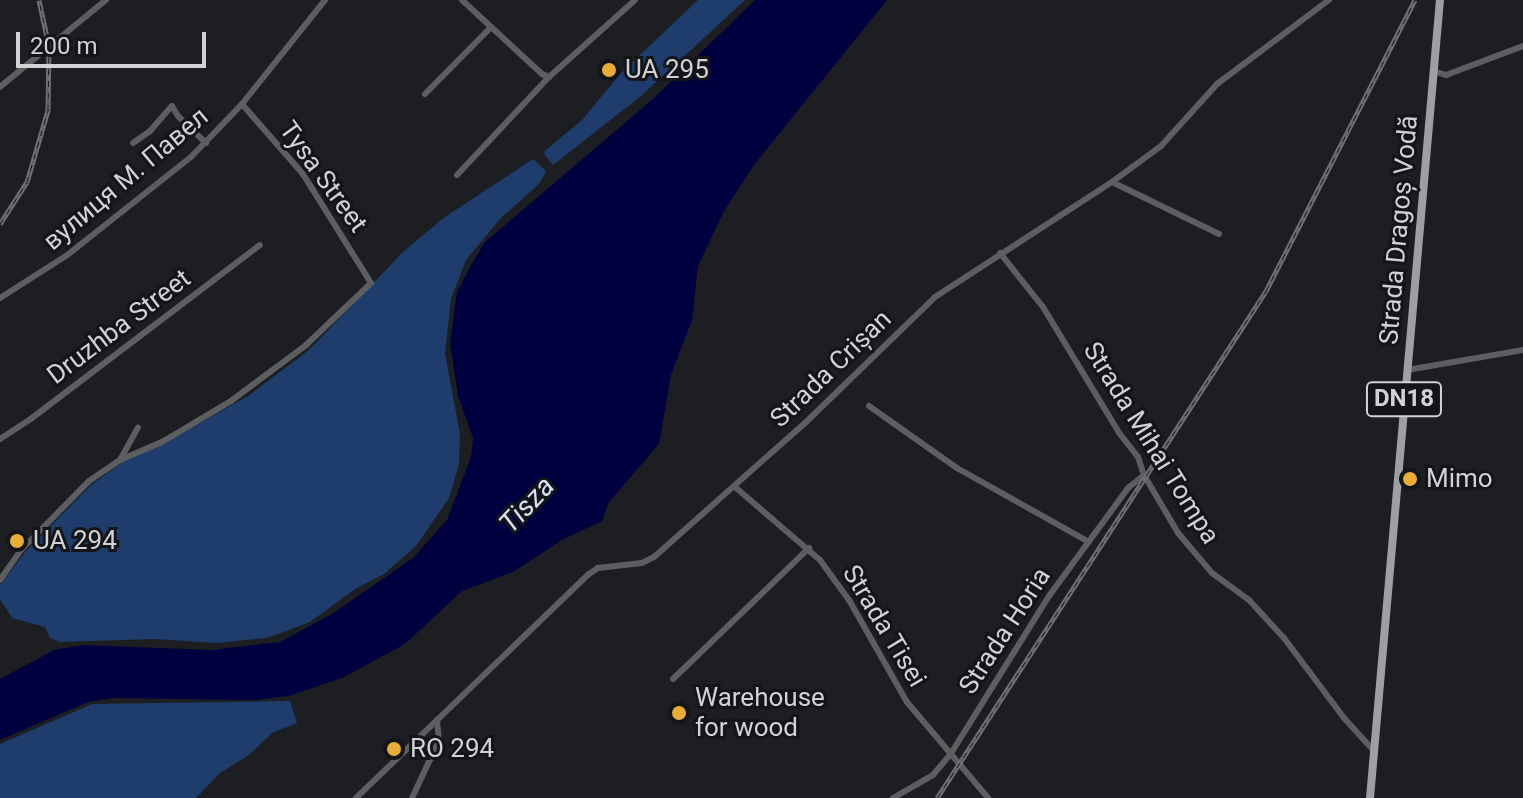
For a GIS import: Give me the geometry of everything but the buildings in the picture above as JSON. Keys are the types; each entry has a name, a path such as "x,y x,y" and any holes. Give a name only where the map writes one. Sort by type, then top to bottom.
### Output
{"main road":[{"name":"Strada Dragoș Vodă","path":"1370,798 1440,0"}],"street":[{"path":"0,87 106,0"},
{"name":"вулиця М. Павел","path":"0,298 66,256 206,143 242,104 325,0"},
{"path":"462,0 549,77"},
{"path":"457,175 549,77 634,0"},
{"name":"Strada Crișan","path":"356,798 589,574 598,568 642,563 654,557 735,487 935,297 1112,182 1166,142 1217,84 1329,0"},
{"path":"425,94 491,27"},
{"path":"1433,71 1446,75 1523,46"},
{"name":"Tysa Street","path":"120,460 162,442 231,401 306,345 371,283 303,174 242,104"},
{"path":"133,143 150,131 172,106 206,143"},
{"path":"1112,182 1219,234"},
{"name":"Druzhba Street","path":"0,439 260,245"},
{"name":"Strada Mihai Tompa","path":"1000,253 1043,307 1120,434 1138,457 1144,475 1190,548 1212,573 1249,600 1284,638 1344,718 1374,751"},
{"path":"1407,370 1523,350"},
{"path":"869,406 957,468 1089,542"},
{"path":"0,580 22,549 89,481 120,460 138,428"},
{"name":"Strada Horia","path":"893,798 933,775 950,755 1049,596 1128,488 1144,475"},
{"name":"Strada Tisei","path":"735,487 809,548 849,600 907,702 985,797"},
{"path":"673,679 809,548"},
{"path":"412,798 439,740 437,720"},
{"path":"407,749 417,746 431,759"}],"shaded area":[{"path":"698,0 745,0 641,96 553,165 544,154 546,150 582,120 621,73"},
{"path":"533,159 546,171 539,184 501,218 466,260 451,299 445,353 460,434 459,464 449,498 416,546 384,574 355,589 310,622 267,638 216,643 154,639 60,642 50,638 45,627 12,618 0,599 0,585 26,551 91,485 127,459 156,448 248,396 309,350 404,251 445,217"},
{"path":"290,701 297,723 272,733 249,755 220,773 196,798 0,798 0,744 92,704"}],"water":[{"name":"Tisza","path":"755,0 887,0 754,165 724,211 698,266 692,320 671,375 659,444 609,502 602,521 562,540 513,572 462,591 405,644 342,678 289,696 254,700 113,698 88,702 0,740 0,679 54,650 83,645 212,650 280,642 332,614 413,558 447,520 471,457 473,438 458,396 450,343 457,293 485,242 654,98"}],"railway":[{"path":"0,224 27,182 48,110 49,46 39,0"},
{"path":"937,798 1266,291 1415,0"}],"place":[{"name":"UA 295","path":"609,70"},
{"name":"Mimo","path":"1410,479"},
{"name":"UA 294","path":"17,541"},
{"name":"Warehouse for wood","path":"679,713"},
{"name":"RO 294","path":"394,749"}]}
